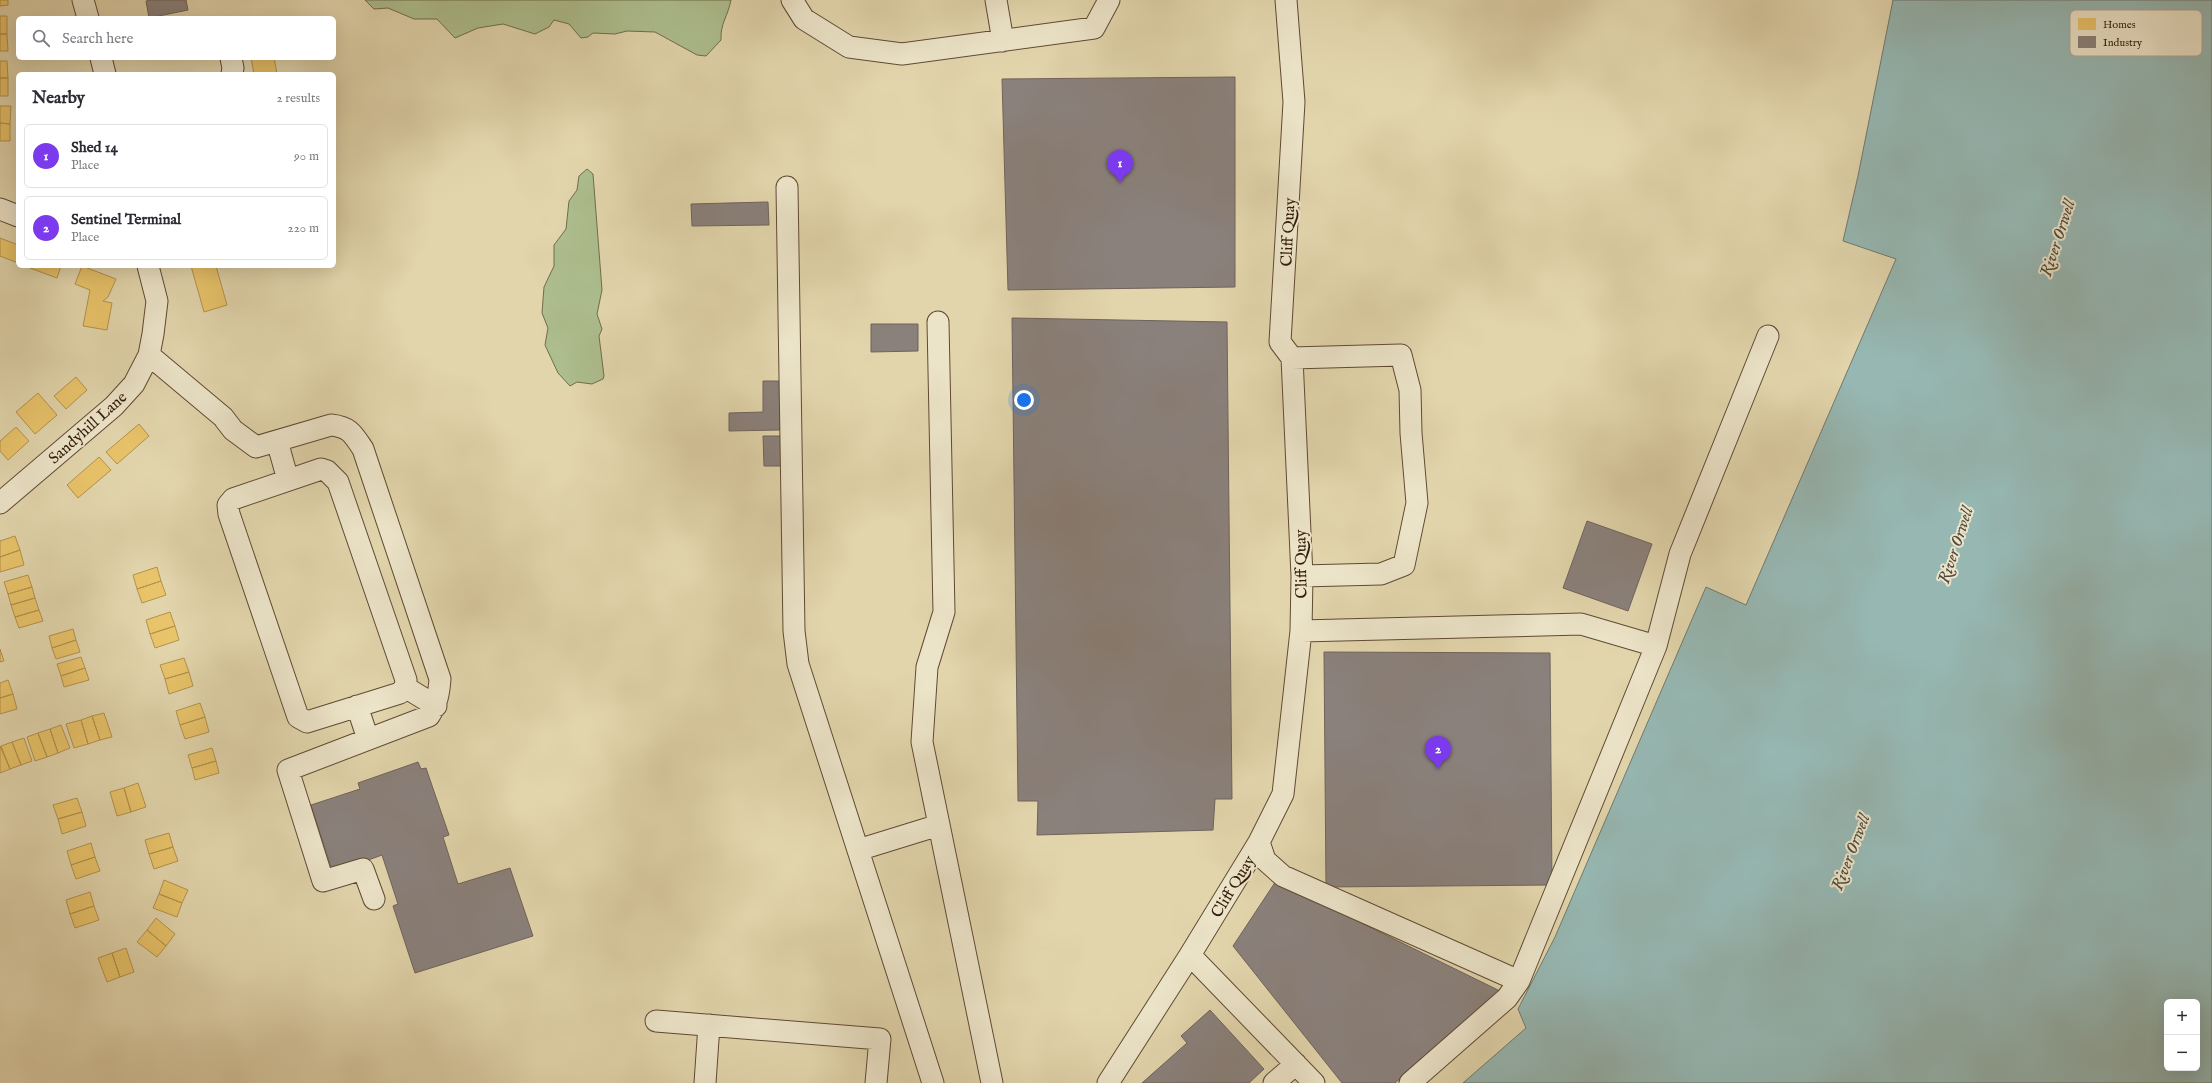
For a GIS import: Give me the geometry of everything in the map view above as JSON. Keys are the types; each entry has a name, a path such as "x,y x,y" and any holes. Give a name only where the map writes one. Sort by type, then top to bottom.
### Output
{"street":[{"path":"83,0 87,16"},
{"path":"792,0 804,19 849,47 902,54 1094,28 1109,0"},
{"path":"996,0 1003,41"},
{"name":"Cliff Quay","path":"1108,1083 1190,956 1259,842 1283,794 1300,631 1302,576 1292,358 1280,342 1294,102 1286,0"},
{"path":"101,60 104,72"},
{"path":"231,60 232,72"},
{"path":"787,187 794,632 798,664 933,1083"},
{"path":"0,209 16,215"},
{"name":"Sandyhill Lane","path":"0,503 114,406 134,384 149,355 157,301 149,268"},
{"path":"938,322 944,612 927,667 922,742 992,1083"},
{"path":"1410,1083 1507,998 1519,981 1656,646 1680,554 1768,336"},
{"path":"1292,358 1401,354 1410,390 1411,433 1417,503 1404,565 1381,574 1302,576"},
{"path":"149,355 223,418 249,443 256,447 331,425 344,427 353,434 363,449 440,679 436,706 429,716 288,770 323,882 362,869 374,899"},
{"path":"276,441 288,480"},
{"path":"321,469 327,471 338,482 406,680 405,687 400,693 307,722 298,717 229,514 228,505 233,499 288,480 321,469"},
{"path":"1300,631 1582,624 1656,646"},
{"path":"405,687 436,706"},
{"path":"357,706 368,739"},
{"path":"858,850 939,825"},
{"path":"1259,842 1265,860 1283,876 1519,981"},
{"path":"1190,956 1314,1083"},
{"path":"656,1021 880,1039 876,1083"},
{"path":"705,1083 709,1025"},
{"path":"1274,1083 1296,1064"}],"green space":[{"path":"365,0 731,0 722,29 721,40 706,56 697,55 655,32 627,31 615,34 593,33 588,37 581,38 569,24 554,20 549,27 535,34 503,24 478,28 455,38 437,19 414,19 388,8 374,9"},
{"path":"587,169 593,174 602,290 597,314 602,329 599,336 604,376 603,379 592,384 577,382 570,386 558,373 545,345 548,328 542,313 544,287 554,266 554,245 566,229 569,201 577,190 579,176"}],"water":[{"name":"River Orwell","path":"1893,0 2212,0 2212,1083 1463,1083 1526,1028 1518,1009 1555,937 1706,587 1746,605 1896,259 1843,241 1858,176"}],"building: Homes":[{"path":"0,0 8,0 8,5 0,6"},
{"path":"0,16 7,16 7,34 0,34"},
{"path":"0,34 7,34 8,51 0,51"},
{"path":"251,60 274,60 277,72 254,72"},
{"path":"0,61 7,61 8,78 0,78"},
{"path":"0,78 8,78 8,96 0,96"},
{"path":"0,106 11,106 10,124 0,123"},
{"path":"0,123 10,124 10,141 0,141"},
{"path":"0,238 16,244 16,262 0,256"},
{"path":"30,268 60,268 57,278"},
{"path":"81,268 87,268 116,279 108,297 103,301 112,303 107,330 83,326 90,290 75,284"},
{"path":"192,268 217,268 227,305 204,312"},
{"path":"76,377 87,390 66,409 54,396"},
{"path":"38,393 57,415 35,434 16,412"},
{"path":"139,424 149,436 117,464 106,452"},
{"path":"16,427 29,441 8,460 0,451 0,441"},
{"path":"99,457 111,470 78,498 67,485"},
{"path":"15,536 20,550 0,557 0,541"},
{"path":"20,550 24,565 0,572 0,557"},
{"path":"157,567 161,581 137,589 133,575"},
{"path":"28,575 32,587 8,594 4,582"},
{"path":"161,581 166,595 142,603 137,589"},
{"path":"32,587 35,598 11,605 8,594"},
{"path":"35,598 39,610 15,617 11,605"},
{"path":"39,610 43,621 19,628 15,617"},
{"path":"170,612 175,626 150,634 146,620"},
{"path":"175,626 179,640 155,648 150,634"},
{"path":"73,629 76,640 52,648 49,636"},
{"path":"76,640 80,652 56,659 52,648"},
{"path":"0,649 4,661 0,662"},
{"path":"81,657 85,668 61,676 57,664"},
{"path":"184,658 189,672 165,679 160,665"},
{"path":"85,668 89,680 64,687 61,676"},
{"path":"189,672 193,686 169,694 165,679"},
{"path":"8,680 13,694 0,698 0,683"},
{"path":"13,694 17,709 0,714 0,698"},
{"path":"200,703 205,717 180,725 176,711"},
{"path":"104,713 112,737 100,740 92,716"},
{"path":"92,716 100,740 88,744 81,720"},
{"path":"205,717 209,732 185,739 180,725"},
{"path":"81,720 88,744 74,748 66,724"},
{"path":"61,725 70,748 58,753 50,729"},
{"path":"50,729 58,753 47,757 38,733"},
{"path":"38,733 47,757 35,761 27,737"},
{"path":"24,738 32,761 21,765 12,742"},
{"path":"12,742 21,765 10,769 1,746"},
{"path":"0,746 10,769 0,773"},
{"path":"212,748 216,761 192,768 188,755"},
{"path":"216,761 219,773 195,780 192,768"},
{"path":"138,783 146,807 131,812 124,788"},
{"path":"124,788 131,812 117,816 110,792"},
{"path":"77,798 82,812 58,819 53,805"},
{"path":"82,812 86,826 62,834 58,819"},
{"path":"169,833 173,847 149,854 145,840"},
{"path":"91,843 95,857 71,865 67,851"},
{"path":"173,847 178,861 154,869 149,854"},
{"path":"95,857 100,871 76,879 71,865"},
{"path":"164,880 188,890 182,903 159,894"},
{"path":"90,892 94,906 70,914 66,900"},
{"path":"159,894 182,903 177,917 153,908"},
{"path":"94,906 99,920 75,928 70,914"},
{"path":"156,918 175,934 166,946 147,930"},
{"path":"147,930 166,946 157,957 137,942"},
{"path":"126,948 134,972 120,977 112,953"},
{"path":"112,953 120,977 107,982 98,958"}],"building: Industry":[{"path":"186,0 188,10 159,16 149,16 146,1"},
{"path":"1235,77 1235,287 1008,290 1002,79"},
{"path":"768,202 769,225 692,226 691,204"},
{"path":"1012,318 1227,322 1232,799 1215,799 1213,830 1037,835 1038,801 1018,801"},
{"path":"871,324 918,324 918,351 871,352"},
{"path":"763,381 779,381 780,430 729,431 729,413 763,412"},
{"path":"763,436 781,436 781,466 764,466"},
{"path":"1587,521 1652,544 1628,611 1563,588"},
{"path":"1324,652 1550,653 1552,885 1326,887"},
{"path":"418,762 421,769 426,768 449,835 443,837 458,884 510,868 533,936 415,973 393,906 398,904 382,855 333,873 311,805 360,789 358,783"},
{"path":"1276,881 1502,992 1395,1083 1342,1083 1233,946"},
{"path":"1210,1010 1264,1069 1249,1083 1142,1083 1187,1043 1181,1036"}],"place":[{"name":"Shed 14","path":"1120,183"},
{"name":"Sentinel Terminal","path":"1438,769"}]}
